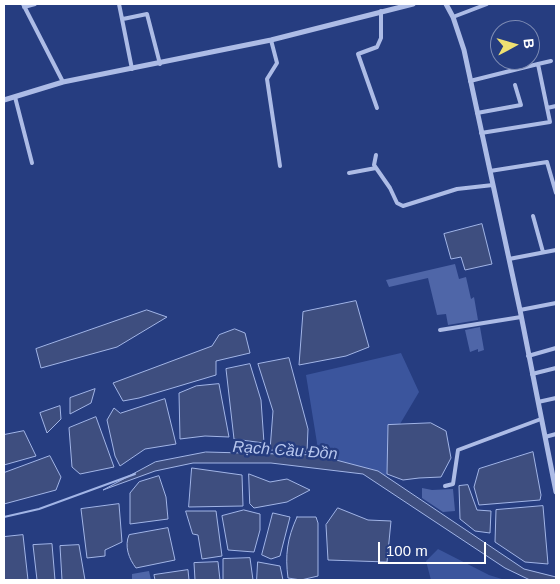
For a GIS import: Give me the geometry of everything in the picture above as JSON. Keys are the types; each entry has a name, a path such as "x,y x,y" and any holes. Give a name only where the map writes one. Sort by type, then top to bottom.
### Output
{"street":[{"path":"4,100 63,82 160,64 271,40 412,4"},
{"path":"446,4 453,17 464,50 520,310 544,437 555,478 556,492"}],"lane":[{"path":"35,4 24,5 63,82"},
{"path":"119,4 124,19 132,69"},
{"path":"453,17 487,4"},
{"path":"377,108 358,54 377,47 381,38 381,11"},
{"path":"124,19 147,14 160,64"},
{"path":"271,40 277,64 268,79 280,166"},
{"path":"540,64 552,61"},
{"path":"470,81 514,70"},
{"path":"481,133 550,122 539,70"},
{"path":"477,113 521,104 515,85"},
{"path":"15,97 32,163"},
{"path":"548,108 556,106"},
{"path":"376,156 374,165 390,188 397,203 402,206 457,189 493,185"},
{"path":"490,171 547,162 556,193"},
{"path":"349,173 376,168"},
{"path":"533,216 542,252"},
{"path":"509,258 556,250"},
{"path":"520,310 556,303"},
{"path":"440,330 521,317"},
{"path":"528,356 556,348"},
{"path":"532,374 556,368"},
{"path":"538,402 556,398"},
{"path":"445,486 453,484 458,450 541,419"},
{"path":"544,437 556,434"}],"shaded area":[{"path":"482,224 492,264 465,270 461,257 451,259 444,234"},
{"path":"356,301 369,347 346,356 299,365 303,312"},
{"path":"147,310 167,317 117,347 41,368 36,349"},
{"path":"235,329 245,333 250,353 216,361 216,375 123,401 113,383 212,346 219,335"},
{"path":"401,353 419,392 400,424 388,426 386,476 378,471 315,455 317,443 306,375"},
{"path":"289,358 308,429 307,452 270,450 273,411 258,364"},
{"path":"250,364 261,400 264,443 234,439 226,369"},
{"path":"219,384 229,437 205,436 180,439 179,393 196,386"},
{"path":"95,389 91,403 70,414 70,398"},
{"path":"165,399 176,444 145,449 120,466 115,456 107,420 114,408 120,413"},
{"path":"60,406 61,419 47,433 40,413"},
{"path":"96,417 114,467 80,474 72,467 69,428"},
{"path":"431,423 446,431 451,458 441,477 403,480 387,474 388,425"},
{"path":"24,431 36,456 4,465 4,435"},
{"path":"206,452 317,455 378,471 524,569 556,577 556,580 530,580 505,568 363,474 271,463 193,463 155,471 103,490 155,462"},
{"path":"533,452 541,495 540,500 479,505 474,487 479,469"},
{"path":"50,456 61,477 56,490 4,504 4,473"},
{"path":"192,468 242,475 243,506 189,507"},
{"path":"249,474 270,482 287,479 310,490 287,502 254,508 250,504"},
{"path":"159,476 166,497 168,519 130,524 130,493 139,482"},
{"path":"468,485 477,510 491,511 490,533 475,531 460,519 459,486"},
{"path":"119,504 122,542 105,550 105,556 87,558 81,509"},
{"path":"543,506 548,564 525,562 495,542 496,510"},
{"path":"338,508 368,520 391,521 387,562 328,560 326,525"},
{"path":"244,510 260,514 260,530 254,552 228,550 222,516"},
{"path":"186,511 216,511 222,556 202,559 198,535 193,534"},
{"path":"273,513 290,517 280,556 271,559 262,555"},
{"path":"297,517 316,517 318,523 318,576 301,580 288,578 287,570 289,540"},
{"path":"168,528 175,560 136,568 128,552 129,535"},
{"path":"23,535 28,580 4,580 4,537"},
{"path":"52,544 55,580 37,580 33,545"},
{"path":"79,545 85,580 62,580 60,546"},
{"path":"438,549 489,575 505,580 431,580 426,561"},
{"path":"250,558 253,580 223,580 223,559"},
{"path":"218,562 220,580 195,580 194,563"},
{"path":"258,562 280,566 283,580 257,580"},
{"path":"188,570 189,580 155,580 154,575"}],"building":[{"path":"455,264 459,279 466,277 471,299 474,297 478,320 448,325 446,314 437,315 428,278 389,287 386,280"},
{"path":"480,327 484,350 478,352 478,349 470,352 465,330"},
{"path":"422,488 432,490 453,489 455,511 443,512 422,498"},
{"path":"149,571 151,580 132,580 132,574"}],"waterway":[{"name":"Rạch Cầu Đồn","path":"4,517 39,509 135,474"}]}
